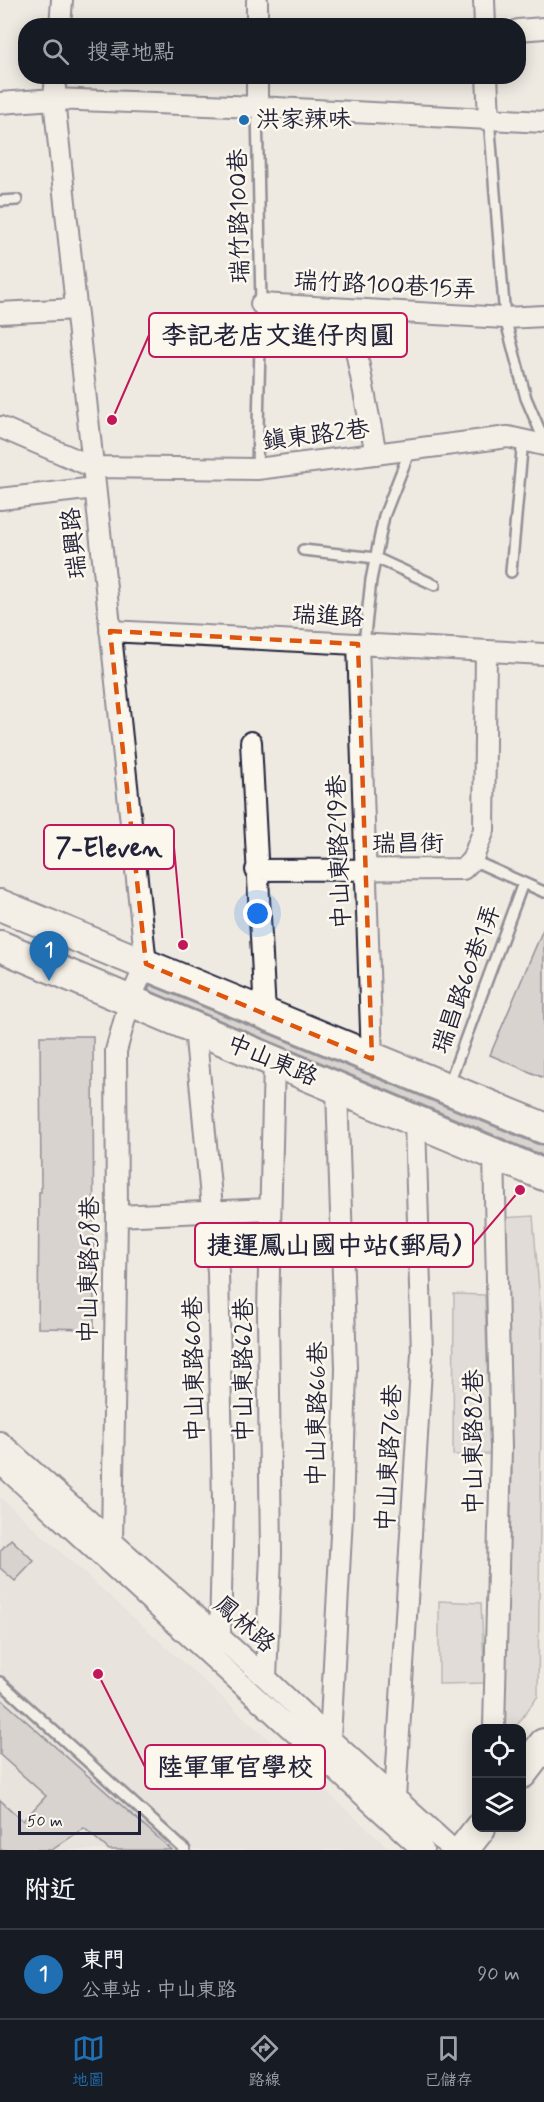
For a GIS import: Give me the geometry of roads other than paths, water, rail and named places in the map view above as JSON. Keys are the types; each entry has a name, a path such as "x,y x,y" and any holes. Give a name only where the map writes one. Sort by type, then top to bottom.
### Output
{"main road":[{"name":"中山東路","path":"0,905 544,1128"},
{"name":"中山東路","path":"0,946 544,1175"},
{"path":"526,1768 544,1744"},
{"path":"463,1850 476,1832"}],"street":[{"path":"61,18 62,0"},
{"path":"257,0 257,18"},
{"path":"484,0 485,18"},
{"path":"526,29 544,28"},
{"name":"瑞興路","path":"55,84 54,99 146,964"},
{"path":"257,84 257,107"},
{"path":"488,84 489,118"},
{"path":"0,104 54,99 544,122"},
{"name":"瑞竹路100巷15弄","path":"261,304 505,318 544,316"},
{"path":"0,313 76,309"},
{"path":"348,309 376,454"},
{"path":"0,427 93,467"},
{"name":"鎮東路2巷","path":"93,467 257,469 508,437 544,443"},
{"path":"0,500 95,488"},
{"name":"瑞進路","path":"110,631 544,654"},
{"name":"中山東路219巷","path":"361,644 372,1059"},
{"name":"瑞昌街","path":"256,870 463,869 472,860 484,830 486,651"},
{"path":"251,742 265,1014"},
{"path":"130,1000 146,964"},
{"name":"中山東路58巷","path":"112,1543 117,1216 116,1051 130,1000"},
{"name":"中山東路60巷","path":"195,1028 218,1272 223,1502 220,1639"},
{"name":"中山東路62巷","path":"266,1678 271,1554 268,1312 273,1061"},
{"name":"中山東路66巷","path":"330,1739 342,1515 346,1368 337,1089"},
{"name":"中山東路76巷","path":"395,1798 422,1353 415,1122"},
{"name":"中山東路82巷","path":"494,1155 501,1448 494,1724"},
{"path":"117,1216 270,1209"},
{"name":"鳳林路","path":"0,1442 266,1678 453,1850"},
{"name":"鳳林路","path":"0,1463 423,1850"}],"lane":[{"name":"瑞竹路100巷","path":"257,107 261,304 257,469"},
{"path":"489,118 505,318 526,398 544,443"},
{"path":"0,201 17,200"},
{"path":"511,572 523,439"},
{"path":"361,644 384,516 410,450"},
{"path":"303,550 376,558 435,585"},
{"path":"472,860 544,892"},
{"name":"瑞昌路60巷1弄","path":"447,1089 524,883"},
{"path":"0,1682 184,1850"}],"place":[{"name":"洪家辣味","path":"244,120"},
{"name":"李記老店文進仔肉圓","path":"112,420"},
{"name":"7-Eleven","path":"183,945"},
{"name":"東門","path":"49,981"},
{"name":"捷運鳳山國中站(郵局)","path":"520,1190"},
{"name":"陸軍軍官學校","path":"98,1674"}]}
